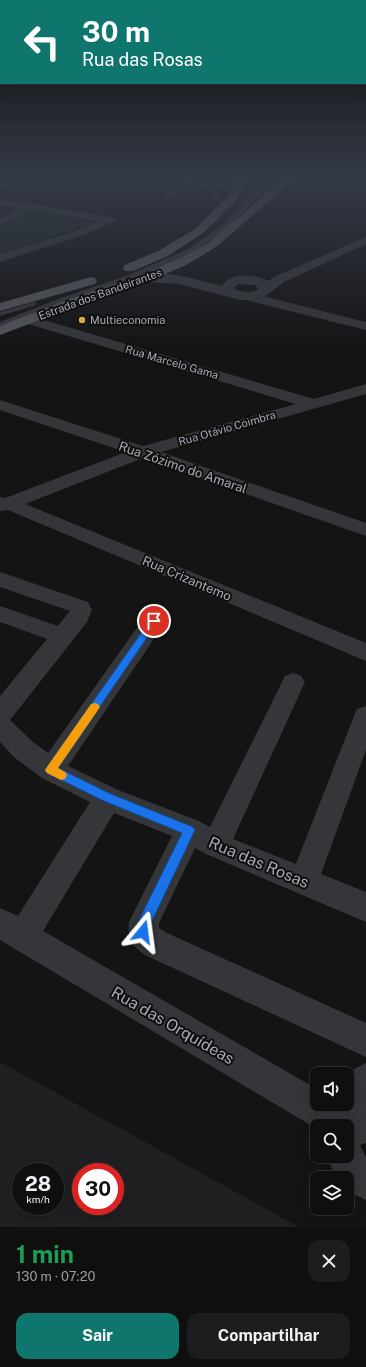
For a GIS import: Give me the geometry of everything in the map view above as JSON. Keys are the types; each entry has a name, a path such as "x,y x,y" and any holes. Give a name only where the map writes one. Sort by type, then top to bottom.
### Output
{"main road":[{"name":"Estrada dos Bandeirantes","path":"1,307 62,290 151,260 180,245 195,234"},
{"name":"Estrada dos Bandeirantes","path":"0,331 70,304 145,278 182,262 212,245 225,234"}],"street":[{"path":"0,258 75,234"},
{"path":"145,278 172,278 237,290 254,295 265,290 280,279 366,240"},
{"path":"182,262 182,269 197,276 215,280 237,290 280,304 366,326"},
{"path":"237,290 252,280 280,279"},
{"path":"252,280 262,283 265,290 280,304"},
{"name":"Rua Marcelo Gama","path":"30,320 314,404"},
{"name":"Rua Otávio Coimbra","path":"3,505 143,452 366,389"},
{"name":"Rua Zózimo do Amaral","path":"0,405 364,527"},
{"name":"Rua Crizantemo","path":"3,505 366,652"},
{"path":"0,579 80,606 81,610 79,616 0,714"},
{"path":"0,614 63,636"},
{"path":"51,770 154,621"},
{"path":"216,845 293,682"},
{"path":"304,880 366,716"},
{"name":"Rua das Rosas","path":"0,726 24,750 51,770 108,798 189,830 216,845 304,880 366,907"},
{"path":"11,930 108,798"},
{"path":"189,830 144,922 143,932 147,938 156,944 366,1040"},
{"name":"Rua das Orquídeas","path":"11,930 317,1119"},
{"path":"354,1119 366,1081"},
{"path":"349,1163 349,1166 360,1178 366,1181"}],"lane":[{"path":"1,307 84,288 157,262 205,234"},
{"path":"0,324 50,304 147,272 180,256 212,234"}],"shaded area":[{"path":"0,234 59,234 3,253 0,253"},
{"path":"0,1062 299,1227 0,1227"}],"slow traffic":[{"path":"61,775 51,770 95,707"}],"place":[{"name":"Multieconomia","path":"82,320"}],"route":[{"path":"143,932 144,922 189,830 108,798 51,770 154,621"}]}
